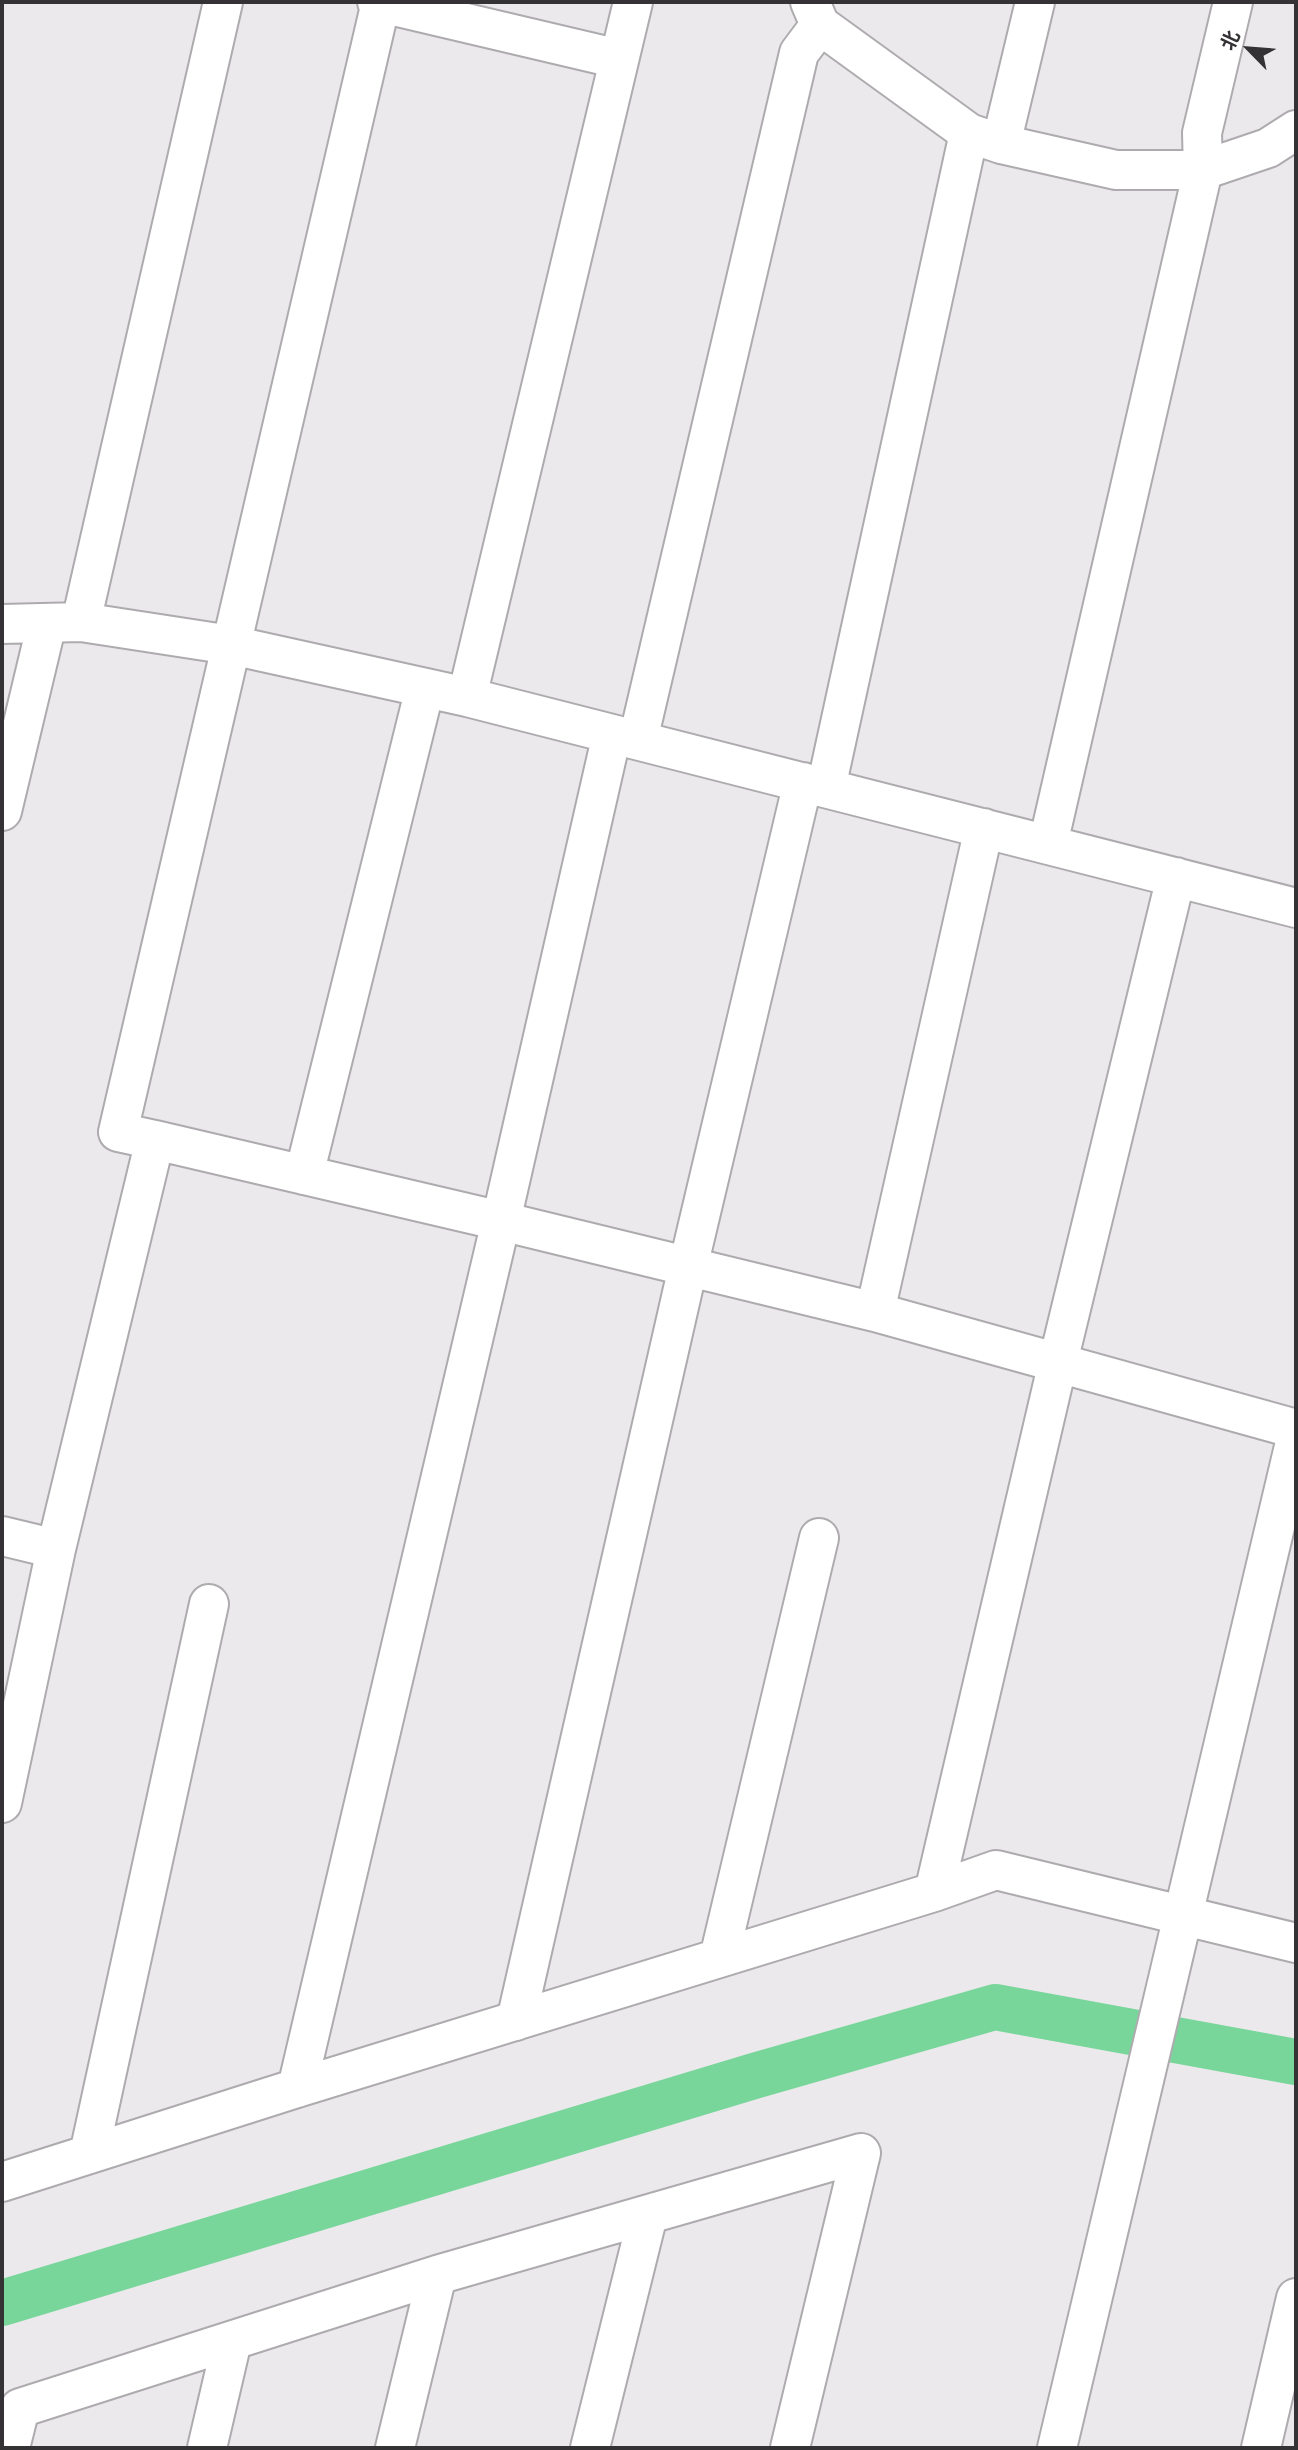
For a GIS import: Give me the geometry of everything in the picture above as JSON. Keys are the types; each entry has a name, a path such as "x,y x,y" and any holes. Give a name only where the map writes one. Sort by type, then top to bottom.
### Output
{"street":[{"path":"2,811 64,622 223,2"},
{"path":"619,59 380,2 118,1132 875,1312 1296,1429"},
{"path":"467,697 633,2"},
{"path":"516,2021 688,1267 985,139 1035,2"},
{"path":"1048,844 1203,170 1202,133 1233,2"},
{"path":"297,2088 501,1221 799,53 815,13 985,139 1116,170 1203,170 1268,148 1296,130"},
{"path":"2,624 64,622 231,645 467,697 1296,908"},
{"path":"304,1175 425,688"},
{"path":"875,1312 984,828"},
{"path":"934,1892 1058,1362 1176,877"},
{"path":"2,1803 56,1549 155,1140"},
{"path":"1057,2448 1296,1438"},
{"path":"2,1536 56,1549"},
{"path":"719,1958 819,1538"},
{"path":"89,2154 209,1604"},
{"path":"2,2182 297,2088 934,1892 996,1870 1296,1943"},
{"path":"10,2448 20,2409 437,2275 861,2153 790,2448"},
{"path":"590,2448 648,2215"},
{"path":"395,2448 437,2275"},
{"path":"1261,2448 1296,2298"},
{"path":"206,2448 232,2341"}],"waterway":[{"path":"2,2303 754,2076 995,2007 1296,2062"}]}
